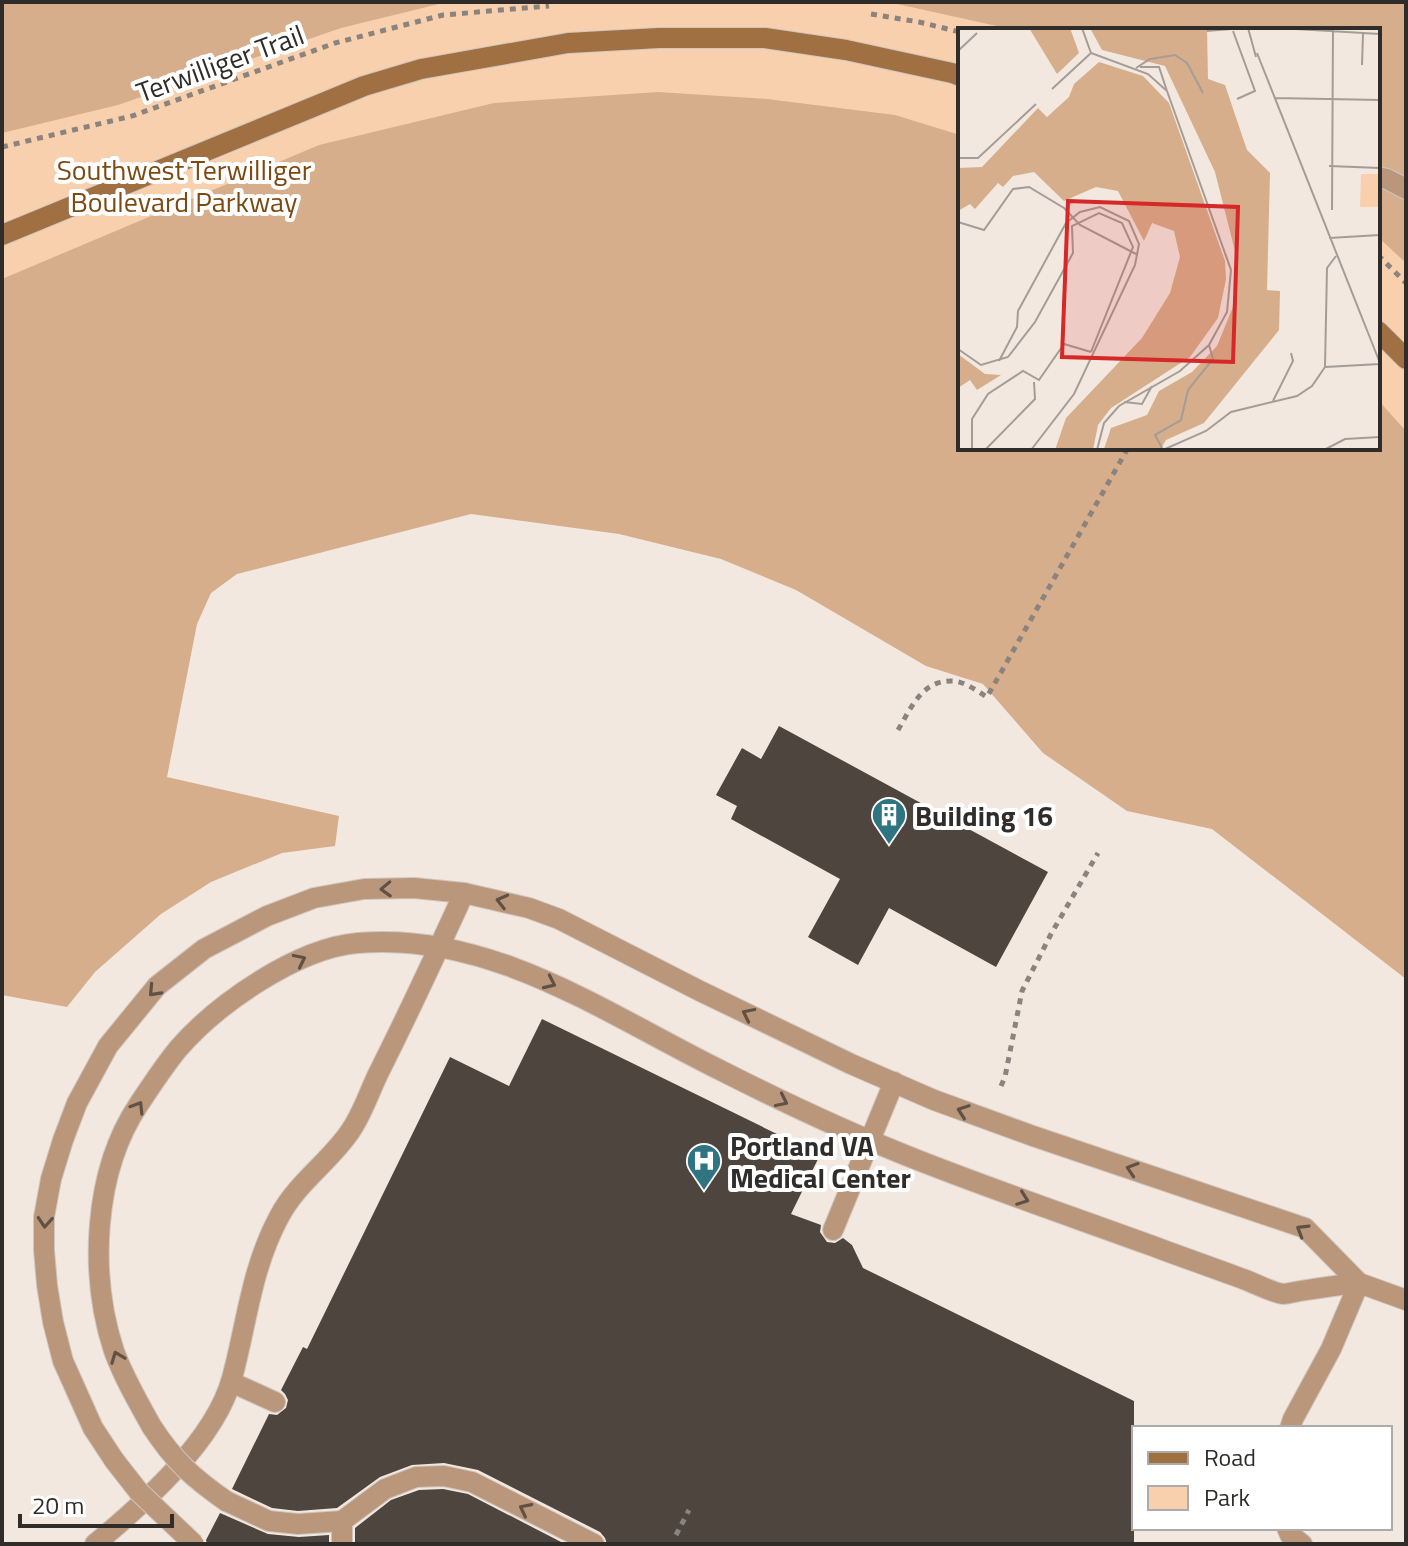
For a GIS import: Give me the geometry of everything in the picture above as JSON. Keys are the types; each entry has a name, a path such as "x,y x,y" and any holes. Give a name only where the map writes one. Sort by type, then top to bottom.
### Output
{"main road":[{"path":"2,235 364,86 421,69 568,43 659,38 765,38 846,50 958,75"},
{"path":"1380,333 1406,359"}],"street":[{"path":"1380,177 1406,189"},
{"path":"194,1544 139,1492 114,1460 93,1428 63,1361 47,1285 44,1250 44,1217 51,1179 77,1103 108,1046 157,986 204,949 267,916 314,898 364,889 414,888 464,893 529,908 559,919 700,991 934,1100 1305,1228 1359,1283 1406,1300"},
{"path":"95,1544 129,1516 179,1466 211,1424 231,1382 254,1275 280,1214 349,1133 464,893"},
{"path":"594,1544 472,1482 444,1476 416,1477 385,1489 342,1521 298,1524 269,1521 226,1501 195,1480 170,1454 129,1387 113,1348 98,1259 104,1191 115,1152 133,1113 179,1048 199,1028 233,1000 317,951 354,943 397,941 439,947 486,959 548,981 824,1121 917,1160 1282,1294 1359,1283"},
{"path":"833,1230 894,1082"},
{"path":"1291,1426 1331,1349 1359,1283"},
{"path":"231,1382 275,1402"},
{"path":"342,1521 342,1544"},
{"path":"1288,1530 1302,1544"}],"path":[{"name":"Terwilliger Trail","path":"2,147 132,116 335,43 443,15 563,5"},
{"path":"1380,257 1406,283"},
{"path":"898,730 919,694 938,684 961,683 987,697 1127,450"},
{"path":"998,1090 1005,1077 1022,991 1098,853"},
{"path":"676,1535 689,1510"}],"green space":[{"name":"Southwest Terwilliger Boulevard Parkway","path":"2,2 1406,2 1406,766 1378,450 1380,28 958,28 958,337 2,436"}],"shaded area":[{"path":"2,2 459,2 341,28 118,105 2,133"},
{"path":"888,2 1406,2 1406,263 1380,239 1380,28 1006,28"},
{"path":"658,92 767,99 895,115 958,134 958,450 1380,450 1380,402 1406,431 1406,979 1212,829 1127,811 1043,753 983,684 926,666 796,590 721,559 619,534 471,514 237,574 211,593 197,624 167,777 339,816 335,846 282,853 211,882 161,914 95,972 67,1007 2,995 2,279 319,145 494,103"}],"building":[{"name":"Building 16","path":"779,726 1048,872 996,967 889,908 858,965 808,937 840,879 731,819 737,806 716,795 742,748 761,759"},
{"path":"542,1019 820,1155 791,1214 821,1225 820,1232 827,1242 835,1243 843,1238 852,1245 863,1268 1134,1401 1134,1544 607,1544 600,1532 478,1470 444,1463 412,1465 380,1477 337,1508 298,1511 272,1508 232,1489 269,1414 277,1415 286,1408 288,1400 281,1390 303,1347 307,1349 450,1057 509,1086"},
{"path":"443,1489 468,1494 565,1544 355,1544 355,1528 391,1500 419,1490"},
{"path":"220,1513 268,1534 299,1537 329,1535 329,1544 207,1544 206,1540"}],"place":[{"name":"Building 16","path":"889,846"},
{"name":"Portland VA Medical Center","path":"704,1192"}]}
